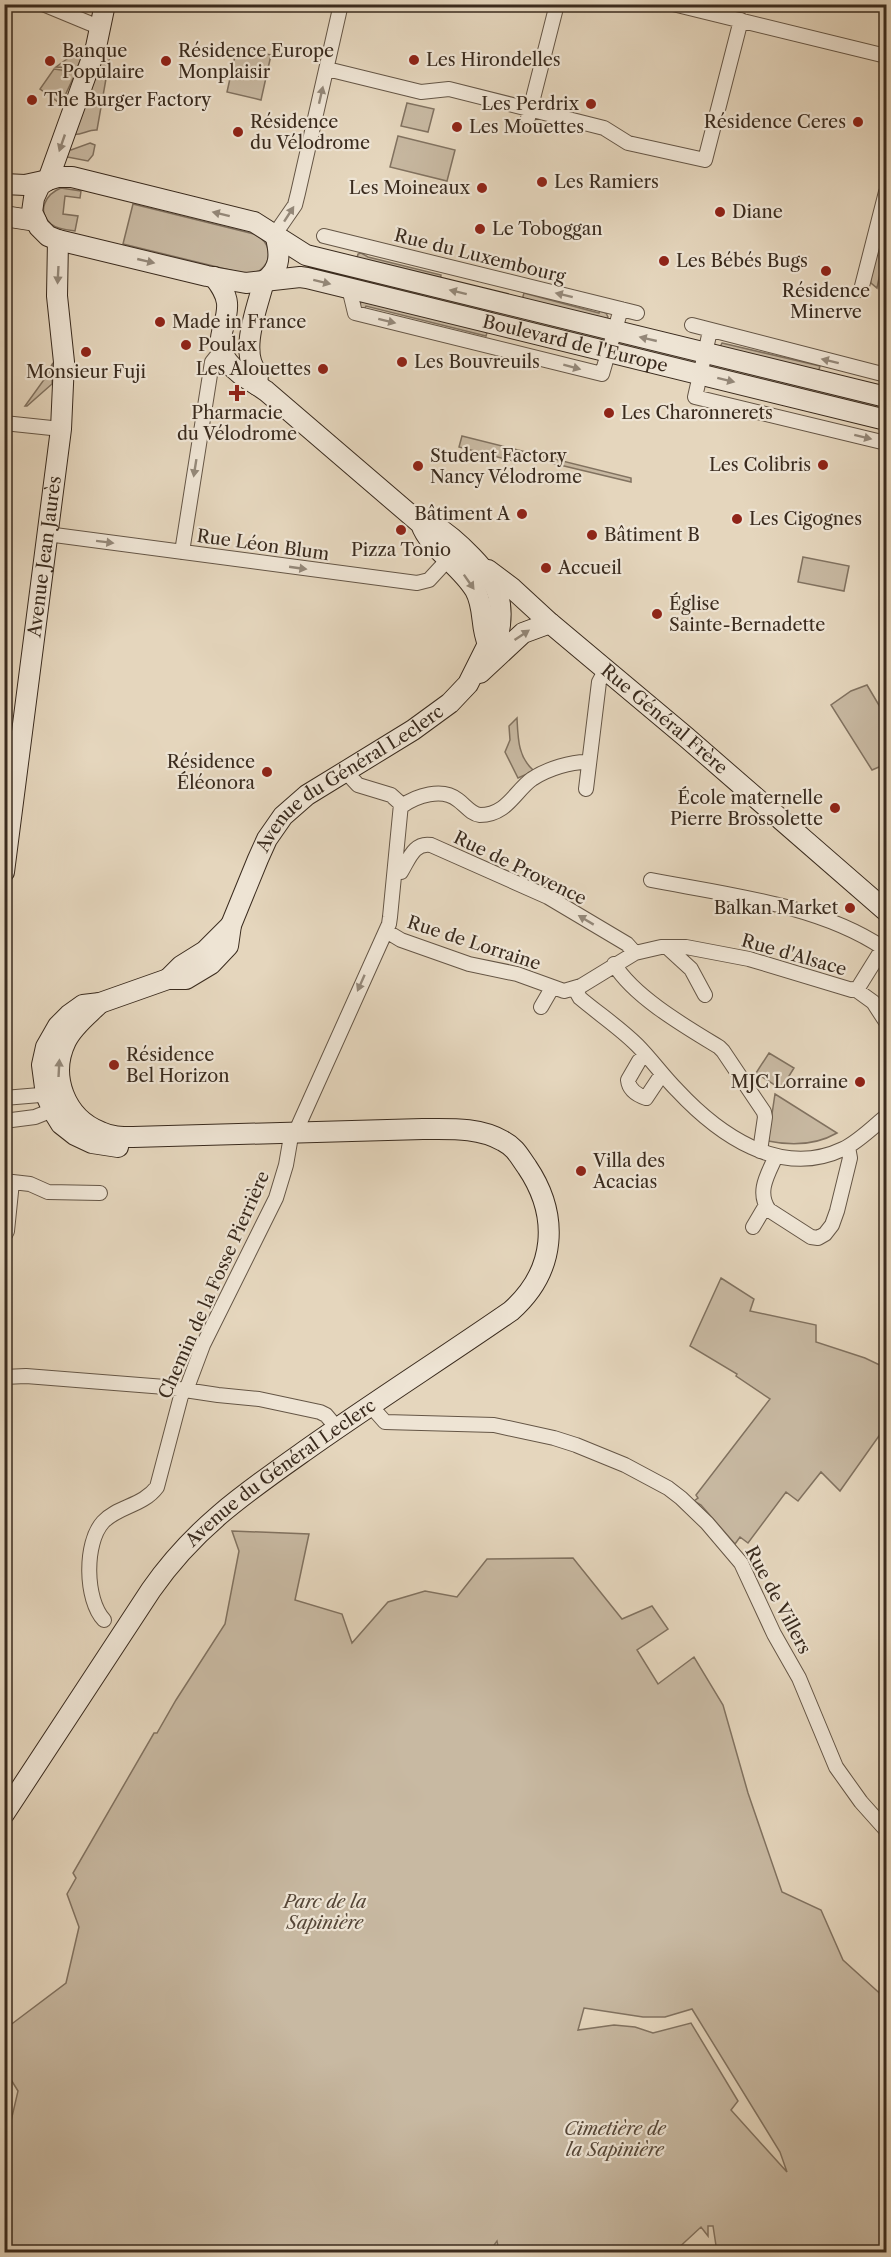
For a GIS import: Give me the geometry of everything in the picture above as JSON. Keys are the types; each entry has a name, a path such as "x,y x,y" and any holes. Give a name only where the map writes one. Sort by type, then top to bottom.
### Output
{"main road":[{"path":"58,240 44,233 36,221 32,212 34,198 40,185 48,180 96,47 105,4"},
{"name":"Boulevard de l'Europe","path":"4,184 25,184 67,176 120,188 254,222 306,255 886,397"},
{"path":"4,216 36,221"},
{"path":"257,384 258,374 251,365 248,355 249,343 264,281 273,274 279,259 280,251 275,234"},
{"name":"Boulevard de l'Europe","path":"58,240 246,283 300,277 886,420"},
{"name":"Avenue Jean Jaurès","path":"4,872 61,429 64,362 57,296 58,240"},
{"path":"214,277 226,301 226,314 220,336 224,355 248,355"},
{"name":"Avenue du Général Leclerc","path":"224,355 246,380 257,384 421,524 434,525 455,552 474,588 491,607"},
{"name":"Avenue du Général Leclerc","path":"4,1814 127,1625 178,1553 219,1513 370,1405 511,1311 534,1286 546,1256 549,1232 543,1197 536,1182 525,1165 480,1144 459,1140 293,1137 130,1147 101,1145 92,1143 67,1130 42,1065 46,1047 52,1035 69,1015 83,1005 100,1003 168,979 186,979 212,964 228,946 231,925 275,825 297,803 425,722 455,699 468,684 488,644 483,632 498,594 476,562 455,552"},
{"name":"Rue Général Frère","path":"476,562 504,581 886,911"},
{"path":"491,607 534,609"},
{"path":"468,684 524,633 550,623"}],"street":[{"path":"43,4 101,28"},
{"path":"275,234 295,205 341,4"},
{"path":"529,114 557,4"},
{"path":"673,4 886,56"},
{"path":"328,64 421,92 436,91 447,98 529,114 601,136 629,134 706,157 741,20"},
{"path":"861,290 886,192"},
{"name":"Rue du Luxembourg","path":"324,236 637,313"},
{"path":"338,263 354,244"},
{"path":"608,352 621,309"},
{"path":"692,326 886,375"},
{"path":"710,331 695,396 886,443"},
{"path":"182,552 212,362 216,357 224,355"},
{"path":"4,423 61,429"},
{"name":"Rue Léon Blum","path":"47,534 417,583 429,580 455,552"},
{"path":"586,789 599,682 606,669"},
{"path":"402,806 418,796 448,795 457,799 474,813 487,814 511,802 533,778 577,761 589,762"},
{"path":"293,1137 386,931 390,917 402,806 391,795 358,784 345,771"},
{"name":"Rue de Provence","path":"395,872 401,872 414,850 420,845 431,845 548,897 627,945 634,953"},
{"path":"651,880 802,912 885,946"},
{"name":"Rue de Lorraine","path":"386,931 400,940 479,967 524,975 564,991 575,989"},
{"name":"Rue d'Alsace","path":"575,989 634,953 667,947 703,949 748,959 847,990 855,989 885,946"},
{"path":"667,947 692,969 705,995"},
{"path":"614,964 627,983 723,1051 764,1112 760,1151"},
{"name":"Rue de Lorraine","path":"541,1007 552,988"},
{"path":"575,989 580,998 637,1046 708,1119 734,1138 760,1151 776,1156 808,1158 840,1151 886,1116"},
{"path":"855,989 873,1002 886,1022"},
{"path":"646,1055 639,1061 628,1080 630,1087 646,1098 662,1074"},
{"path":"4,1098 57,1101"},
{"path":"4,1121 35,1117 57,1101"},
{"name":"Chemin de la Fosse Pierrière","path":"104,1620 97,1610 88,1568 93,1540 97,1531 109,1517 147,1498 157,1487 181,1396 203,1345 276,1198 293,1137"},
{"path":"776,1156 764,1183 765,1205 810,1237 818,1238 832,1225 837,1211 850,1158 848,1147"},
{"path":"4,1237 7,1231 8,1182 30,1184 48,1192 100,1193"},
{"path":"753,1227 765,1205"},
{"path":"4,1377 26,1376 120,1382 259,1399 315,1410 326,1415 337,1428"},
{"name":"Rue de Villers","path":"370,1405 385,1422 494,1425 576,1445 626,1465 668,1488 681,1498 707,1523 741,1563 769,1623 799,1678 836,1767 861,1803 886,1830"}],"green space":[{"path":"237,47 271,55 261,100 227,92"},
{"path":"82,48 84,52 77,68 56,67"},
{"path":"98,53 110,56 97,130 70,134"},
{"path":"54,69 76,72 61,104 40,89"},
{"path":"407,103 434,109 428,132 401,126"},
{"path":"398,136 455,150 447,181 390,167"},
{"path":"90,143 95,145 93,155 88,161 62,156 65,149 71,150"},
{"path":"61,188 81,191 80,198 65,196 63,214 78,216 75,231 53,226 44,214 47,199"},
{"path":"133,204 254,234 260,237 267,246 269,251 267,262 259,271 246,274 123,244"},
{"path":"878,247 885,249 877,288 871,283 870,277"},
{"path":"361,253 368,257 441,275 440,281 357,258"},
{"path":"327,267 493,307 491,316 325,275"},
{"path":"524,293 599,313 600,311 606,313 608,317 606,320 522,300"},
{"path":"361,300 488,329 486,336 366,306 364,310 360,307"},
{"path":"722,343 820,366 818,373 720,347"},
{"path":"53,363 52,384 25,406 51,370"},
{"path":"462,436 631,478 631,482 539,460 517,462 459,447"},
{"path":"803,557 849,566 844,591 798,582"},
{"path":"867,685 886,717 886,764 872,770 831,705 851,691"},
{"path":"517,718 522,754 534,771 518,778 505,752 510,740 509,726"},
{"path":"769,1053 794,1068 781,1089 756,1073"},
{"path":"775,1094 837,1133 821,1140 804,1143 786,1144 768,1141"},
{"path":"721,1278 754,1299 750,1311 816,1325 816,1342 865,1358 886,1368 886,1426 840,1491 821,1472 798,1501 786,1492 748,1543 740,1537 735,1544 701,1505 694,1501 698,1498 696,1495 770,1399 736,1376 737,1374 690,1346"},
{"path":"232,1531 309,1534 295,1600 342,1614 352,1643 388,1602 425,1591 457,1597 487,1559 573,1558 622,1619 652,1606 668,1629 637,1650 658,1684 694,1657 723,1705 748,1793 782,1892 821,1910 843,1960 886,1999 886,2252 717,2252 713,2226 708,2226 708,2236 701,2227 674,2252 499,2252 497,2241 489,2252 5,2252 5,2147 18,2091 5,2070 5,2029 66,1983 79,1927 67,1894 76,1878 73,1873 154,1733 157,1733 225,1624 239,1551","holes":["584,2008 643,2017 665,2017 692,2009 780,2152 787,2172 731,2110 738,2101 691,2023 653,2033 635,2027 614,2025 578,2030"]}],"place":[{"name":"Les Hirondelles","path":"414,60"},
{"name":"Banque Populaire","path":"50,61"},
{"name":"Résidence Europe Monplaisir","path":"166,61"},
{"name":"The Burger Factory","path":"32,100"},
{"name":"Les Perdrix","path":"591,104"},
{"name":"Résidence Ceres","path":"858,122"},
{"name":"Les Mouettes","path":"457,127"},
{"name":"Résidence du Vélodrome","path":"238,132"},
{"name":"Les Ramiers","path":"542,182"},
{"name":"Les Moineaux","path":"482,188"},
{"name":"Diane","path":"720,212"},
{"name":"Le Toboggan","path":"480,229"},
{"name":"Les Bébés Bugs","path":"664,261"},
{"name":"Résidence Minerve","path":"826,271"},
{"name":"Made in France","path":"160,322"},
{"name":"Poulax","path":"186,345"},
{"name":"Monsieur Fuji","path":"86,352"},
{"name":"Les Bouvreuils","path":"402,362"},
{"name":"Les Alouettes","path":"323,369"},
{"name":"Pharmacie du Vélodrome","path":"237,393"},
{"name":"Les Charonnerets","path":"609,413"},
{"name":"Les Colibris","path":"823,465"},
{"name":"Student Factory Nancy Vélodrome","path":"418,466"},
{"name":"Bâtiment A","path":"522,514"},
{"name":"Les Cigognes","path":"737,519"},
{"name":"Pizza Tonio","path":"401,530"},
{"name":"Bâtiment B","path":"592,535"},
{"name":"Accueil","path":"546,568"},
{"name":"Église Sainte-Bernadette","path":"657,614"},
{"name":"Résidence Éléonora","path":"267,772"},
{"name":"École maternelle Pierre Brossolette","path":"835,808"},
{"name":"Balkan Market","path":"850,908"},
{"name":"Résidence Bel Horizon","path":"114,1065"},
{"name":"MJC Lorraine","path":"860,1082"},
{"name":"Villa des Acacias","path":"581,1171"}],"park label":[{"name":"Parc de la Sapinière","path":"325,1912"},
{"name":"Cimetière de la Sapinière","path":"615,2139"}]}
